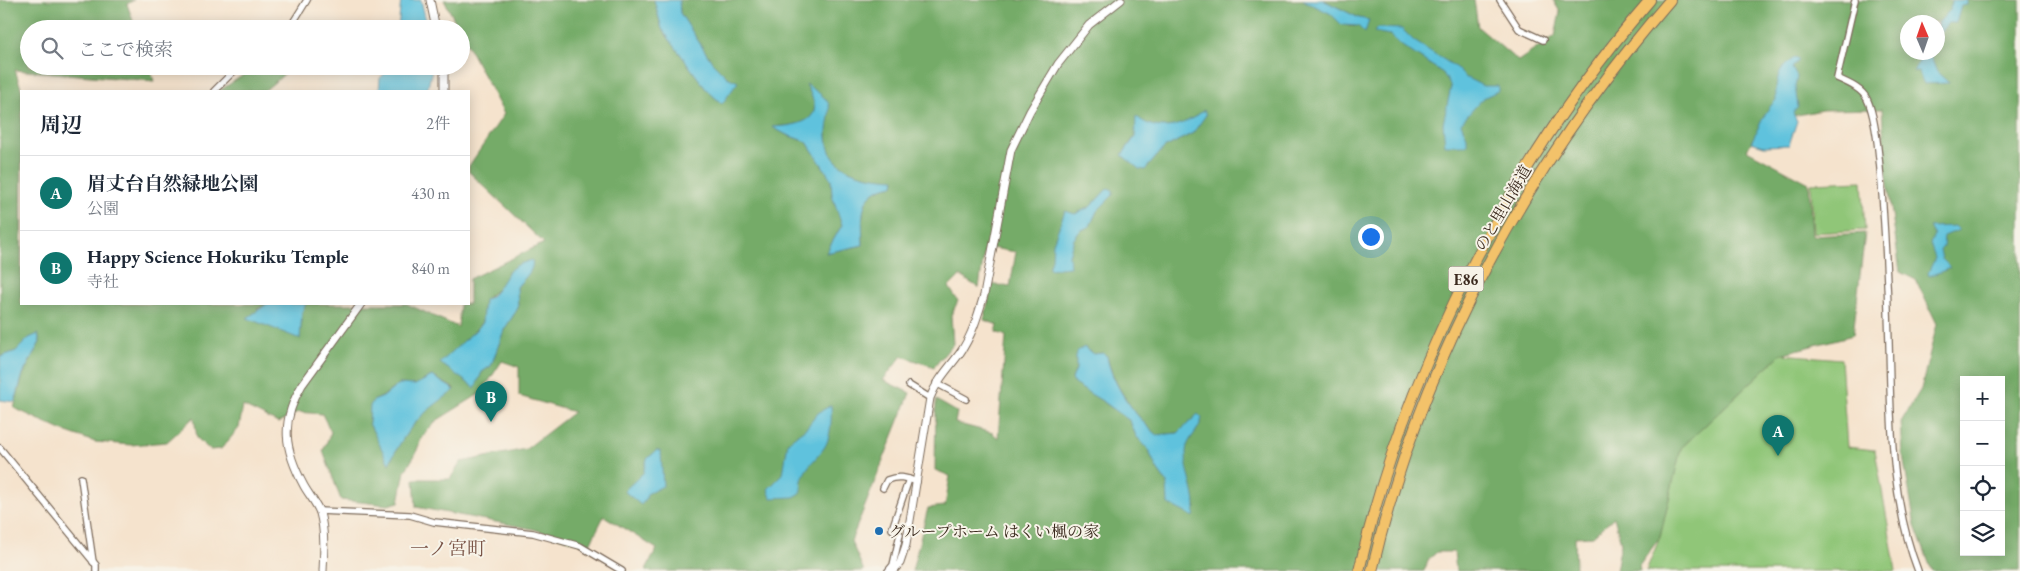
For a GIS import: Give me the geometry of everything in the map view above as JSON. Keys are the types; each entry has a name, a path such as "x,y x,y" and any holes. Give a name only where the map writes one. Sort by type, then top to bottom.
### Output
{"highway":[{"name":"のと里山海道","path":"1358,571 1368,531 1406,414 1432,350 1457,298 1500,217 1556,123 1635,17 1650,0"},
{"name":"のと里山海道","path":"1372,571 1397,483 1419,418 1444,354 1489,262 1536,180 1567,131 1646,27 1670,0"}],"street":[{"path":"295,20 307,0"},
{"path":"430,0 434,20"},
{"path":"893,571 900,563 906,545 918,482 930,398 936,383 960,352 979,313 1011,150 1030,111 1058,64 1089,25 1121,0"},
{"path":"1500,0 1519,29 1543,40"},
{"path":"1855,0 1837,78 1856,86 1866,97 1874,128 1881,182 1886,256 1891,430 1895,479 1902,521 1918,571"},
{"path":"215,90 231,75"},
{"path":"444,75 444,90"},
{"path":"323,571 323,528 319,511 296,471 289,453 286,442 287,420 293,399 302,384 360,305"},
{"path":"936,383 966,399"},
{"path":"909,386 930,398"},
{"path":"0,448 93,562"},
{"path":"883,488 887,480 894,477 918,482"},
{"path":"81,478 93,562 96,571"},
{"path":"888,571 893,565 900,534 892,529 909,479"},
{"path":"319,511 410,515 434,522 547,536 580,546 622,571"}],"green space":[{"path":"0,0 134,0 127,4 133,20 20,20 20,70 15,70 22,90 20,90 20,305 265,305 257,309 300,339 302,312 306,305 409,305 458,327 460,305 470,305 470,279 544,243 470,173 470,165 504,114 470,50 470,20 454,20 444,0 654,0 662,29 706,89 722,104 727,77 712,62 680,13 679,0 1303,0 1326,10 1345,25 1356,26 1369,20 1359,18 1323,0 1474,0 1478,27 1518,61 1555,36 1560,12 1553,0 2020,0 2020,571 1932,571 1915,526 1903,456 1901,422 1921,389 1937,324 1916,280 1900,272 1885,163 1882,109 1822,110 1763,122 1747,150 1809,183 1812,236 1865,233 1853,335 1781,354 1681,448 1660,537 1639,566 1640,571 1616,571 1621,543 1614,517 1593,536 1575,537 1576,571 1456,571 1454,552 1437,552 1429,559 1424,571 912,571 928,508 945,506 950,476 935,470 936,400 957,412 955,423 993,433 998,438 1006,336 996,332 998,325 984,320 992,284 1010,287 1016,252 985,247 979,288 960,276 949,287 958,301 951,315 953,344 934,367 902,356 883,380 910,393 851,541 864,571 645,571 657,549 604,516 589,546 533,529 416,507 414,479 450,479 461,462 526,449 574,412 519,396 519,367 502,361 481,393 436,421 422,437 415,455 405,471 399,502 388,505 341,500 323,451 331,432 322,414 298,412 278,423 243,406 239,428 221,449 210,450 197,438 194,417 167,442 131,445 95,442 61,430 14,408 23,375 40,342 38,335 29,338 16,351 0,357","holes":["807,85 829,105 827,125 829,149 841,166 861,175 895,180 894,185 882,188 868,198 863,214 863,245 826,253 842,225 832,195 831,179 807,142 787,135 773,127 792,125 806,121 811,117 815,104","1203,111 1193,133 1164,148 1145,170 1122,155 1144,123 1160,127 1175,126 1190,120","1108,188 1112,195 1097,211 1090,226 1080,231 1074,239 1069,255 1049,269 1075,214 1090,207","531,270 517,287 518,308 504,330 491,366 482,372 474,387 464,343 482,322 484,300 501,286 508,272","1084,347 1093,354 1103,353 1107,356 1119,388 1133,410 1157,435 1178,433 1198,415 1201,423 1187,443 1184,461 1196,508 1168,504 1167,483 1157,469 1148,449 1136,436 1130,421 1072,379","432,376 455,389 416,422 403,439 389,463 369,423 373,401 382,397 399,384 415,385"]},
{"path":"78,75 152,75 154,81"},
{"path":"243,75 283,75 265,90 221,90"},
{"path":"1862,181 1865,230 1813,233 1811,183"},
{"path":"1781,354 1841,359 1847,447 1875,450 1896,571 1646,571 1660,537 1681,448"}],"water":[{"path":"401,0 421,0 426,20 399,20"},
{"path":"654,0 679,0 680,13 712,62 727,77 738,82 722,104 706,89 662,29"},
{"path":"1303,0 1323,0 1359,18 1369,20 1365,33 1358,26 1342,25 1331,14"},
{"path":"1951,0 1967,0 1967,5 1961,6 1956,23 1948,23 1945,27 1945,15 1950,10"},
{"path":"1377,28 1402,29 1414,41 1454,66 1465,77 1483,86 1498,86 1498,91 1483,98 1461,123 1467,137 1467,145 1445,145 1443,124 1451,87 1443,73 1402,46 1390,35 1374,32"},
{"path":"1796,57 1799,60 1792,68 1797,77 1795,86 1798,107 1793,113 1797,121 1789,145 1764,146 1751,142 1765,114 1776,100 1776,86 1781,70"},
{"path":"1920,60 1932,60 1937,72 1949,83 1924,84 1918,72 1913,72"},
{"path":"383,75 431,75 427,90 379,90 380,78"},
{"path":"806,84 823,96 829,105 827,136 829,148 834,158 851,171 873,177 895,179 894,185 874,192 868,198 863,214 863,245 826,253 842,225 832,195 831,179 807,142 772,127 793,125 812,116 814,103"},
{"path":"1204,110 1206,115 1193,133 1164,148 1145,170 1139,169 1122,155 1135,137 1136,116 1144,122 1161,127 1188,121"},
{"path":"1108,188 1113,190 1113,195 1097,211 1090,226 1080,231 1074,239 1069,255 1070,267 1049,269 1053,243 1065,211 1075,214 1090,207"},
{"path":"1955,226 1959,230 1944,236 1943,247 1940,250 1942,259 1951,268 1929,276 1928,273 1935,258 1930,244 1934,236 1929,227"},
{"path":"532,260 532,268 517,287 518,308 504,330 491,366 482,372 475,388 440,363 479,327 482,322 484,300 495,292 510,270"},
{"path":"266,305 306,305 302,312 300,339 247,318"},
{"path":"38,334 40,342 23,374 15,402 0,400 0,357 16,351 29,338"},
{"path":"1084,347 1093,354 1103,353 1107,356 1109,366 1119,388 1133,410 1157,435 1178,433 1198,414 1202,418 1199,427 1188,443 1186,452 1195,501 1194,517 1168,504 1167,483 1157,469 1148,449 1136,436 1130,421 1104,402 1074,384 1072,379 1076,369 1076,352"},
{"path":"432,376 455,390 416,421 389,464 369,423 370,406 373,401 383,397 399,384 415,385"},
{"path":"831,405 830,434 824,448 805,473 801,485 801,493 794,497 771,498 768,489 783,474 788,442 807,427 818,413"},
{"path":"657,450 661,452 663,486 647,494 646,499 641,505 624,491 643,473 647,459"}],"place":[{"name":"Happy Science Hokuriku Temple","path":"491,422"},
{"name":"眉丈台自然緑地公園","path":"1778,456"},
{"name":"グループホーム はくい楓の家","path":"879,531"}],"district":[{"name":"一ノ宮町","path":"448,548"}]}
